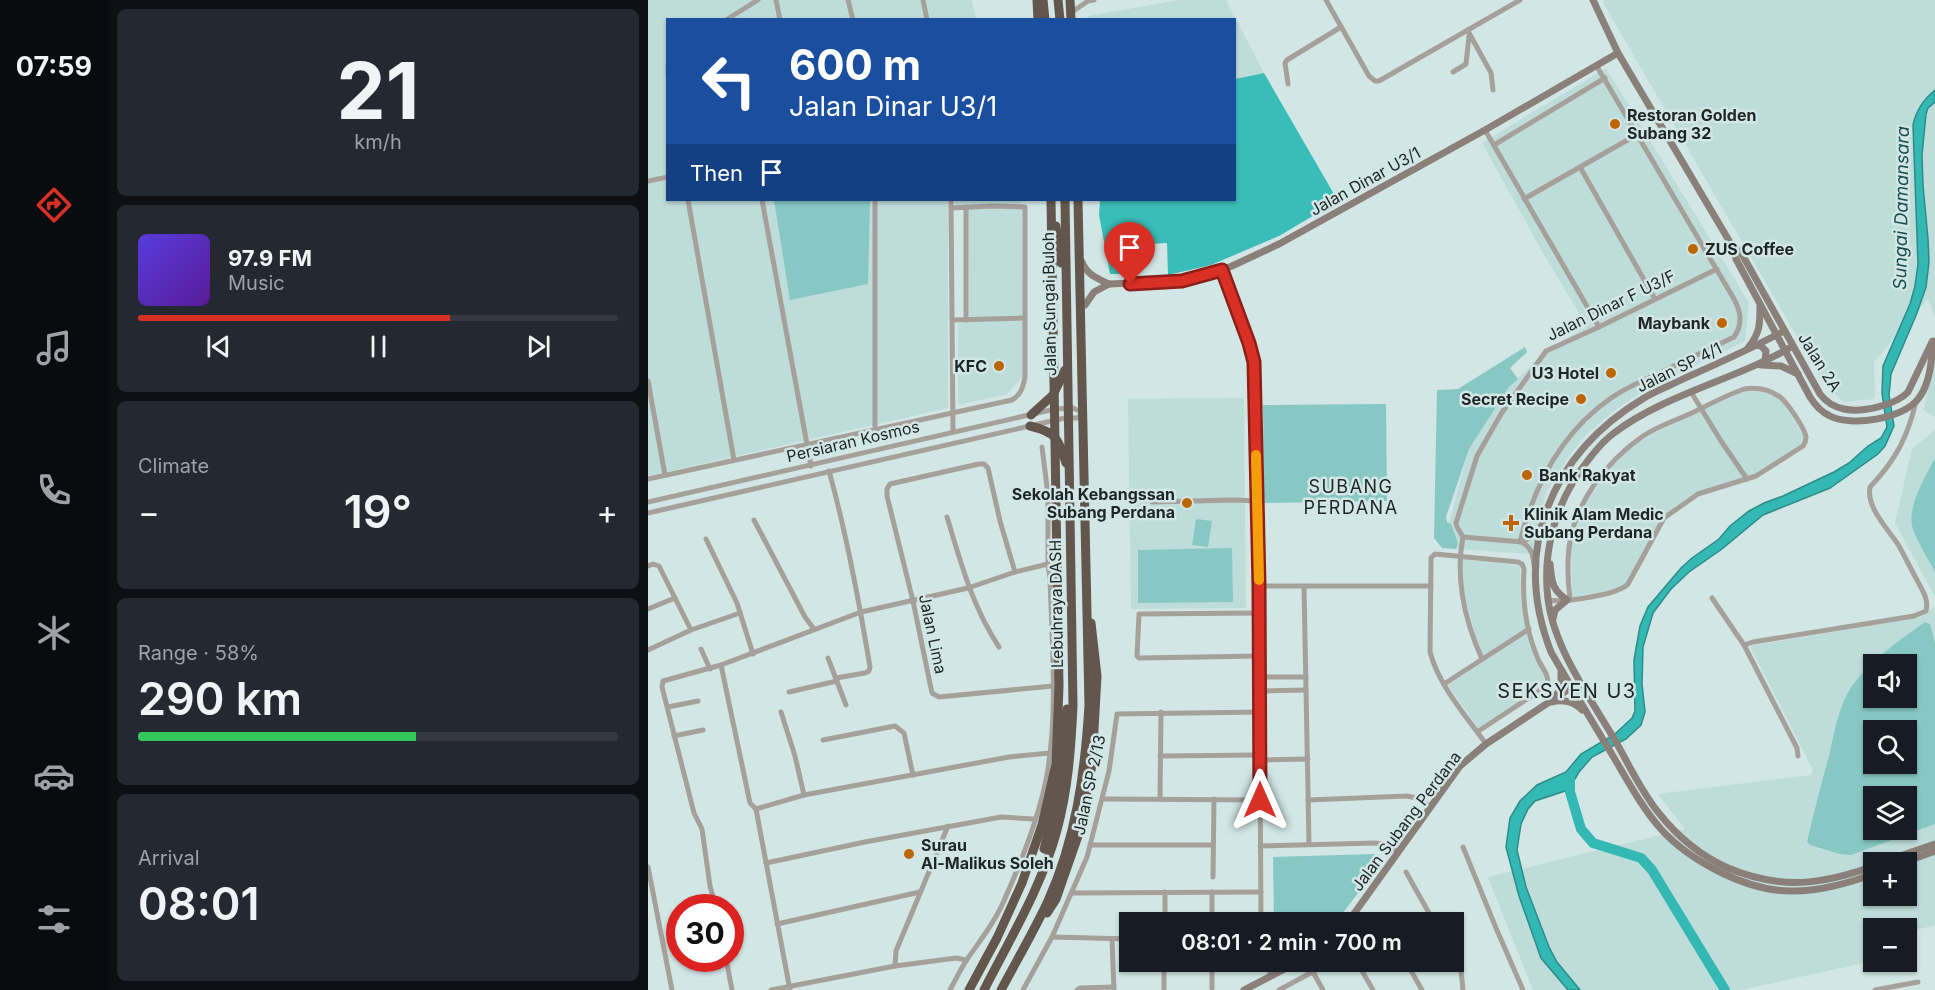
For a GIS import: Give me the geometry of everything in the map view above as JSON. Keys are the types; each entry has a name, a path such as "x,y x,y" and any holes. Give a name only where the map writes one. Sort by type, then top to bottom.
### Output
{"highway":[{"path":"1037,0 1038,18"},
{"path":"1043,0 1045,18"},
{"path":"1057,0 1058,18"},
{"path":"1070,0 1072,17"},
{"path":"1052,201 1062,271"},
{"path":"969,988 997,938 1022,883 1042,825 1056,764 1059,686 1052,201"},
{"name":"Jalan Sungai Buloh","path":"979,990 1023,906 1045,847 1058,794 1069,689 1062,271 1064,201"},
{"name":"Lebuhraya DASH","path":"984,990 1038,882 1057,830 1070,761 1073,706 1064,201"},
{"name":"Jalan Sungai Buloh","path":"1002,990 1047,903 1070,837 1085,766 1089,705 1088,468 1085,305 1080,201"},
{"name":"Lebuhraya DASH","path":"1002,990 1048,900 1064,857 1079,804 1086,752 1089,705 1080,201"},
{"name":"Jalan Sungai Buloh","path":"1084,291 1088,468"},
{"path":"1031,415 1053,395 1065,370"},
{"path":"1030,426 1049,431 1055,436 1060,443 1066,463"},
{"path":"1021,952 1056,899 1078,836 1092,765 1096,676 1088,594"}],"main road":[{"path":"1593,0 1618,53 1731,244"},
{"name":"Jalan Dinar U3/1","path":"1108,284 1182,281 1222,270 1279,244 1618,53"},
{"name":"Jalan 2A","path":"1731,244 1736,259 1798,374 1818,408 1829,416 1845,422 1878,418 1901,412 1917,402 1927,380 1934,339"},
{"name":"Jalan 2A","path":"1731,244 1743,256 1826,401 1845,410 1877,407 1897,401 1908,392 1934,339"},
{"path":"1082,262 1087,272 1108,284"},
{"path":"1085,305 1094,292 1108,284"},
{"path":"1746,350 1759,331 1760,304"},
{"name":"Jalan SP 4/1","path":"1597,729 1551,652 1538,611 1535,575 1542,527 1549,502 1562,476 1579,451 1605,425 1645,397 1784,331"},
{"path":"1756,345 1766,351 1765,362"},
{"name":"Jalan SP 4/1","path":"1793,346 1765,362 1691,392 1645,414 1612,434 1573,481 1554,524 1548,549 1546,578 1548,600 1565,654 1642,788 1663,818 1696,849 1727,867 1757,877 1793,884 1819,882 1863,870"},
{"path":"1751,367 1773,364 1798,374"},
{"path":"1548,549 1553,586 1555,591 1568,600 1555,610 1553,621"},
{"path":"1535,575 1541,592 1548,600"},
{"path":"1548,703 1561,689 1561,670"},
{"name":"Jalan Subang Perdana","path":"1355,912 1460,766 1486,744 1581,681"},
{"path":"1548,703 1563,700 1579,706 1597,729 1660,828 1690,855 1723,874 1752,885 1791,892 1825,888 1863,877"},
{"path":"1911,852 1935,844"},
{"path":"1917,858 1935,852"},
{"path":"1244,990 1277,972"}],"street":[{"path":"729,18 758,0"},
{"path":"776,0 780,18"},
{"path":"848,0 852,18"},
{"path":"922,0 926,18"},
{"path":"1072,17 1090,0"},
{"path":"1326,0 1369,76 1375,81 1385,79 1468,33 1520,0"},
{"path":"1504,0 1508,6"},
{"path":"1288,84 1285,63 1287,60 1341,27"},
{"path":"1453,72 1466,64 1468,33"},
{"path":"1468,33 1491,73 1493,90"},
{"path":"1521,542 1535,492 1558,450 1581,424 1611,398 1734,337 1738,331 1740,315 1734,299 1596,65"},
{"path":"1494,145 1605,78"},
{"path":"1485,130 1599,327"},
{"path":"1524,198 1638,134"},
{"path":"1580,167 1655,299"},
{"path":"648,181 666,177"},
{"path":"688,201 734,460"},
{"path":"762,201 813,474"},
{"path":"875,201 875,428"},
{"path":"951,201 951,413 953,432"},
{"path":"966,207 966,320"},
{"path":"648,479 1012,400 1017,397 1021,392 1025,377 1025,207 951,208"},
{"name":"Jalan Dinar F U3/F","path":"1482,659 1476,646 1463,597 1459,573 1463,537 1456,523 1477,456 1501,414 1546,351 1717,269"},
{"path":"1222,270 1254,362 1261,712 1261,912"},
{"path":"952,320 1025,318"},
{"path":"648,381 665,475"},
{"path":"1548,600 1568,600 1623,589 1628,584 1664,518 1698,494 1756,476 1781,461 1804,443 1805,434 1782,398 1765,390 1748,388 1645,435 1627,449 1598,480 1584,502 1575,525 1569,547 1568,600"},
{"path":"1691,392 1747,479"},
{"path":"1744,645 1914,616 1926,611 1927,602 1924,593 1899,546 1875,510 1869,492 1893,462 1903,443 1917,402"},
{"path":"1065,408 1073,408 1085,414"},
{"name":"Persiaran Kosmos","path":"648,502 1065,408"},
{"name":"Persiaran Kosmos","path":"648,513 1065,418 1077,418 1085,414"},
{"path":"950,990 966,960 988,931 1006,897 1044,789 1050,753 1053,687 1048,495 1042,447"},
{"name":"Jalan Lima","path":"1015,572 988,468 984,464 890,484 887,489 888,496 934,696 1053,687"},
{"path":"789,692 869,671 870,667 861,612 829,471"},
{"path":"1152,502 1257,501"},
{"path":"947,517 968,588 988,630 999,647"},
{"path":"754,520 805,617 814,629"},
{"path":"1521,542 1538,534 1542,527"},
{"path":"1463,537 1521,542 1531,549 1535,575"},
{"path":"706,539 740,613 753,654"},
{"path":"1477,732 1547,686 1547,676 1538,660 1529,629 1524,602 1522,564 1435,554 1432,555 1430,652 1444,684 1477,732 1486,744"},
{"path":"648,566 653,564 659,566 691,630"},
{"path":"712,894 702,829 694,813 674,736 663,681 667,678 710,669 861,612 968,588 1015,572 1048,564"},
{"path":"1259,586 1431,586"},
{"path":"1304,586 1309,844"},
{"path":"1378,586 1378,594"},
{"path":"648,609 675,598"},
{"path":"1712,598 1744,645 1780,712 1797,748 1798,756"},
{"path":"648,650 691,630 740,613"},
{"path":"1259,613 1139,614 1137,656 1139,658 1260,656"},
{"path":"1444,684 1529,629"},
{"path":"700,649 710,669"},
{"path":"828,658 846,705"},
{"path":"721,665 750,802 756,809 789,989"},
{"path":"1260,677 1306,677"},
{"path":"1260,691 1306,690"},
{"path":"668,707 698,701"},
{"path":"781,712 804,795"},
{"path":"1160,799 1161,712"},
{"name":"Jalan SP 2/13","path":"1023,990 1052,938 1091,845 1109,771 1117,714 1261,712"},
{"path":"823,740 896,726 904,733 913,775"},
{"path":"674,736 703,730"},
{"path":"756,809 804,795 1009,757 1050,753"},
{"path":"1160,756 1308,759"},
{"path":"1308,800 1407,796 1417,798 1431,807"},
{"path":"1103,799 1260,800"},
{"path":"1213,877 1214,800"},
{"path":"766,863 1001,817 1034,819"},
{"path":"895,966 896,951 948,826"},
{"path":"1260,846 1375,843 1383,844 1399,852"},
{"path":"1091,845 1213,845"},
{"path":"1463,847 1523,990"},
{"path":"648,867 672,990"},
{"path":"1406,873 1428,912"},
{"path":"777,924 920,892"},
{"path":"1165,892 1165,912"},
{"path":"1212,892 1212,912"},
{"path":"1072,893 1261,892"},
{"path":"1052,938 1119,939"},
{"path":"1077,990 1080,988 1114,989 1112,939"},
{"path":"771,990 789,989 895,966 956,958 966,960"},
{"path":"729,972 732,990"},
{"path":"1164,972 1164,990"},
{"path":"1212,972 1212,988"},
{"path":"1279,990 1313,972 1323,990"},
{"path":"1363,972 1373,990"},
{"path":"1412,972 1422,990"},
{"path":"1461,972 1463,990"},
{"path":"1875,990 1918,982"}],"shaded area":[{"path":"648,0 972,0 976,18 666,18 666,201 948,201 948,408 648,476"},
{"path":"1179,0 1226,0 1235,18 1088,18 1088,16"},
{"path":"1603,0 1935,0 1935,317 1928,299 1874,362 1875,399 1843,402 1824,383"},
{"path":"1236,19 1264,73 1236,79"},
{"path":"1606,68 1749,303 1745,341 1642,392 1614,411 1585,436 1569,456 1546,493 1533,554 1442,548 1469,449 1509,387 1546,351 1587,326 1543,253 1482,143"},
{"path":"1264,73 1338,201 1279,236 1211,265 1168,275 1167,243 1132,245 1130,274 1110,274 1099,215 1100,201 1236,201 1236,79"},
{"path":"1935,90 1935,102 1928,108 1926,114 1922,155 1929,262 1926,287 1891,374 1889,395 1894,426 1885,446 1878,454 1830,488 1763,515 1722,549 1689,572 1671,589 1653,613 1643,647 1642,684 1645,712 1641,725 1626,739 1592,757 1565,791 1535,801 1528,809 1521,824 1517,850 1526,887 1549,947 1557,962 1580,990 1568,990 1541,958 1519,896 1506,847 1510,818 1520,801 1537,785 1566,772 1581,754 1615,734 1632,718 1635,711 1634,660 1640,626 1648,607 1681,568 1719,539 1730,526 1749,511 1834,472 1881,438 1887,427 1882,393 1883,366 1910,304 1918,264 1913,125 1921,106"},
{"path":"774,201 870,201 868,284 790,300"},
{"path":"955,201 1021,201 1022,210 1023,376 1007,394 958,405 958,323 969,322 968,205 955,206"},
{"path":"1525,347 1527,352 1510,368 1518,379 1509,387 1469,449 1446,517 1458,543 1456,549 1442,548 1434,538 1437,390 1458,389"},
{"path":"1935,359 1935,417 1923,410"},
{"path":"1747,390 1764,392 1780,399 1803,435 1804,440 1800,445 1755,474 1697,492 1680,503 1664,516 1626,583 1617,590 1572,597 1571,546 1577,525 1586,503 1609,469 1629,449 1647,436"},
{"name":"Sekolah Kebangssan Subang Perdana","path":"1244,398 1246,608 1131,609 1128,399"},
{"path":"1386,404 1387,501 1264,503 1263,405"},
{"path":"1935,430 1935,597 1895,523 1912,449"},
{"path":"1935,458 1935,572 1913,529 1912,512 1922,483"},
{"path":"1196,519 1212,521 1208,547 1192,545"},
{"path":"1232,548 1233,602 1138,603 1138,550"},
{"path":"1462,559 1520,566 1521,601 1526,626 1546,677 1545,685 1478,728 1448,685 1486,660 1478,645 1465,597 1461,574"},
{"path":"1935,606 1935,926 1917,929 1917,918 1863,918 1863,963 1741,990 1533,990 1488,877 1685,829 1658,794 1811,775 1813,770 1750,646 1921,617"},
{"path":"1925,622 1930,624 1935,643 1935,824 1917,831 1917,786 1863,786 1863,840 1892,840 1851,855 1810,845 1807,842 1841,708 1855,682 1863,673 1863,708 1917,708 1917,654 1882,654"},
{"path":"1374,854 1384,859 1344,912 1274,912 1273,857"}],"waterway":[{"path":"1570,777 1570,792 1581,829 1593,843 1641,858 1652,870 1725,990"}],"slow traffic":[{"path":"1256,455 1259,580"}],"place":[{"name":"Restoran Golden Subang 32","path":"1615,124"},
{"name":"ZUS Coffee","path":"1693,249"},
{"name":"Maybank","path":"1722,323"},
{"name":"KFC","path":"999,366"},
{"name":"U3 Hotel","path":"1611,373"},
{"name":"Secret Recipe","path":"1581,399"},
{"name":"Bank Rakyat","path":"1527,475"},
{"name":"Sekolah Kebangssan Subang Perdana","path":"1187,503"},
{"name":"Klinik Alam Medic Subang Perdana","path":"1511,523"},
{"name":"Surau Al-Malikus Soleh","path":"909,854"}],"district":[{"name":"SUBANG PERDANA","path":"1351,496"},
{"name":"SEKSYEN U3","path":"1567,691"}],"route":[{"path":"1130,284 1182,281 1222,270 1254,362 1261,712 1260,800"}],"water label":[{"name":"Sungai Damansara","path":"1901,208"}]}
